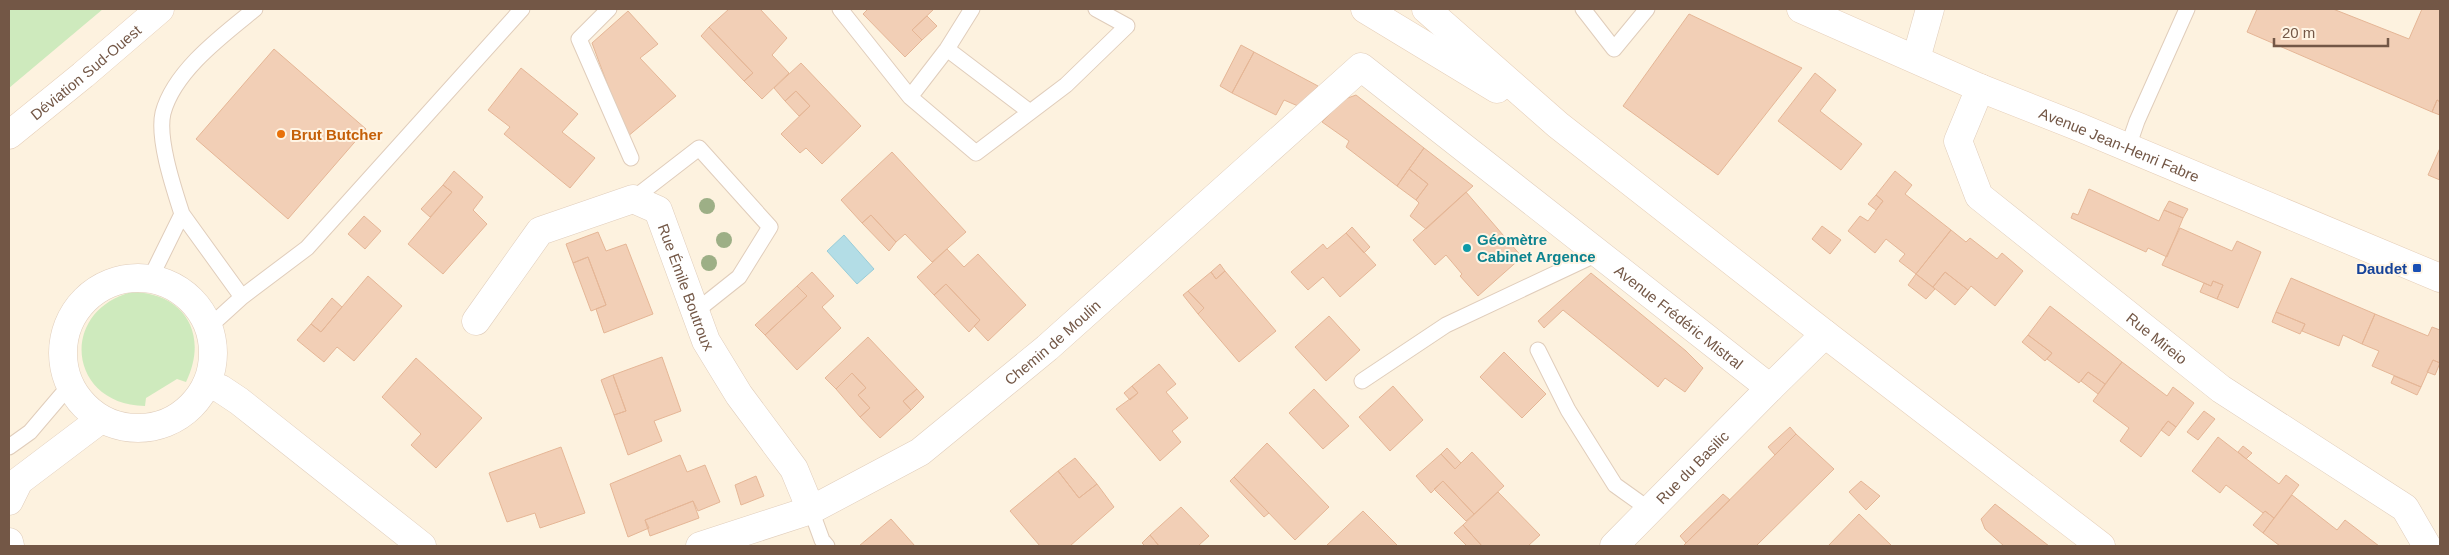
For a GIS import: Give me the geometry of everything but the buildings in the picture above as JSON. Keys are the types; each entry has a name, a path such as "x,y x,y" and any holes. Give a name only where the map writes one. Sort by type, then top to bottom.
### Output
{"street":[{"name":"Déviation Sud-Ouest","path":"9,135 160,9"},
{"path":"1364,9 1558,126"},
{"path":"1426,9 1558,126 2102,546"},
{"path":"1916,59 1930,9"},
{"name":"Avenue Jean-Henri Fabre","path":"1818,12 1980,88 2440,278"},
{"name":"Avenue Frédéric Mistral","path":"1361,67 1770,388"},
{"name":"Chemin de Moulin","path":"700,546 811,510 920,452 1047,348 1361,67"},
{"name":"Rue Mireio","path":"1980,88 1958,141 1979,196 2221,389 2405,508 2427,546"},
{"path":"476,321 540,231 633,199"},
{"name":"Rue Émile Boutroux","path":"633,199 658,210 706,341 739,395 794,469 811,510"},
{"path":"150,279 165,282 179,290 202,312 209,327 213,355 207,384 189,409 162,425 131,428 101,419 78,399 70,385 63,354 64,337 69,322 78,308 102,287 117,281 150,279"},
{"path":"1770,388 1825,334"},
{"path":"207,384 221,389 239,401 422,546"},
{"name":"Rue du Basilic","path":"1614,546 1770,388"},
{"path":"9,501 19,481 101,419"},
{"path":"9,542 10,546"}],"lane":[{"path":"242,297 182,214 167,160 163,114 188,68 255,9"},
{"path":"209,327 242,297 307,248 522,9"},
{"path":"609,9 579,40 631,158"},
{"path":"840,9 910,97 976,153 1066,85 1127,26 1096,9"},
{"path":"910,97 947,49 972,9"},
{"path":"1583,9 1614,49 1648,9"},
{"path":"2128,148 2137,121 2187,9"},
{"path":"947,49 1030,112"},
{"path":"633,199 700,148 770,227 740,278 695,312"},
{"path":"150,279 182,214"},
{"path":"1362,381 1446,325 1599,253"},
{"path":"1538,350 1568,410 1615,485 1650,510"},
{"path":"9,447 30,432 70,385"},
{"path":"811,510 822,540 827,546"}],"green space":[{"path":"9,9 103,9 9,88"},
{"path":"132,292 150,294 166,300 178,309 188,320 193,333 195,348 186,382 177,379 146,398 145,406 119,402 100,390 88,374 82,356 83,336 92,318 108,302"}],"water":[{"path":"844,235 874,269 857,284 827,251"}],"place":[{"name":"Brut Butcher","path":"281,134"},
{"name":"Géomètre Cabinet Argence","path":"1467,248"},
{"name":"Daudet","path":"2417,268"}]}
